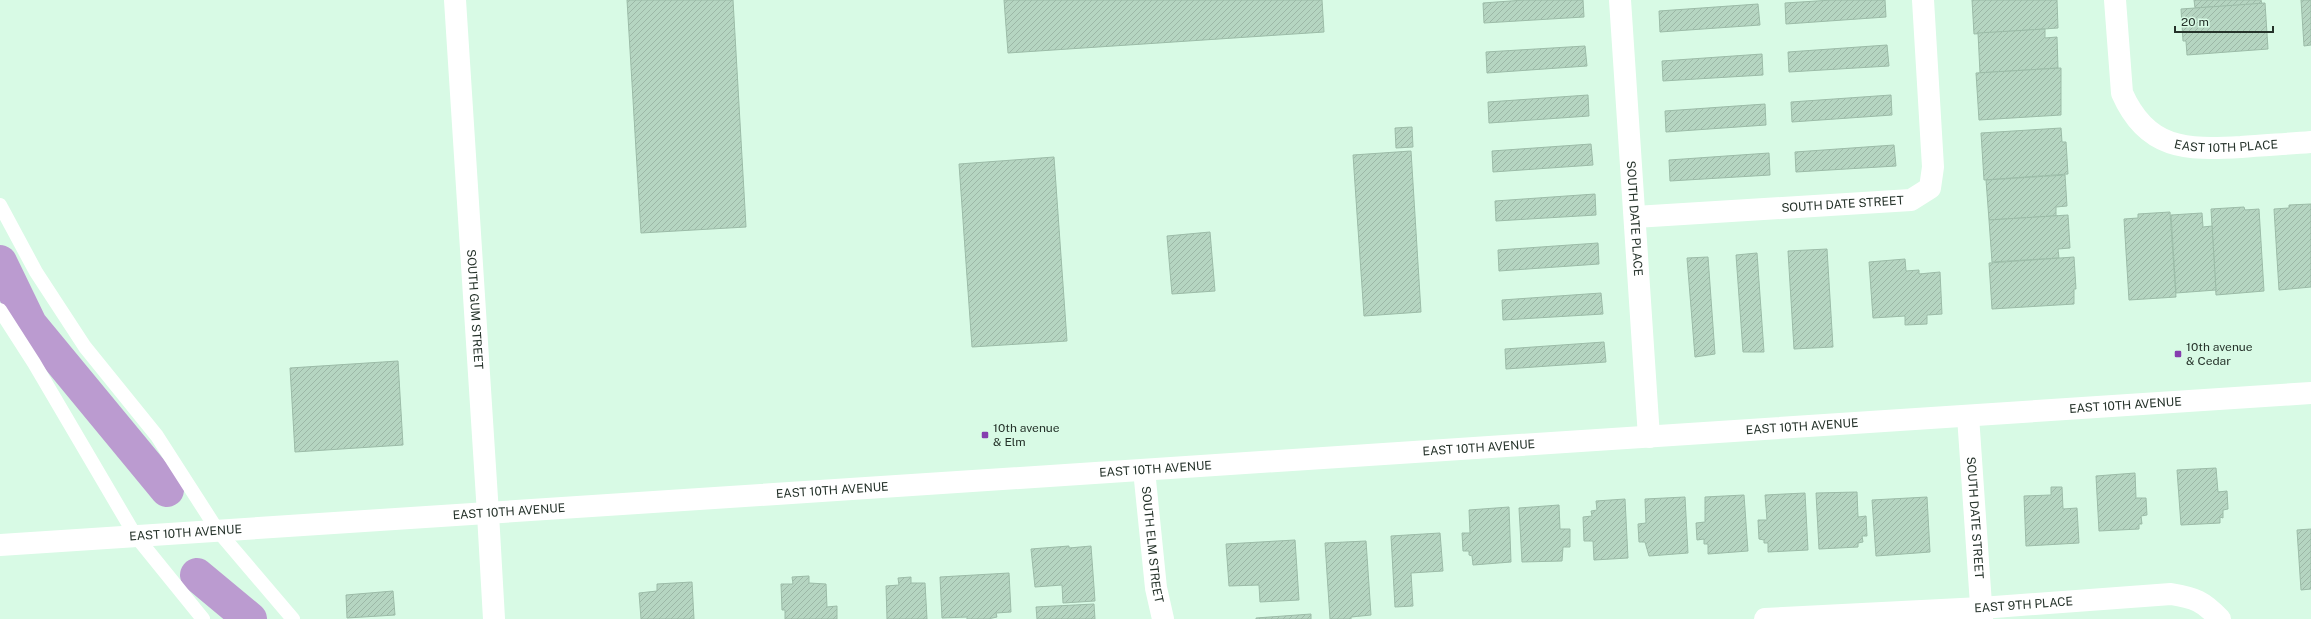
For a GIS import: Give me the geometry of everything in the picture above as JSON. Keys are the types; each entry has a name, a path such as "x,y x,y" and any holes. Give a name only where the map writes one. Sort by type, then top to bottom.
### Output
{"street":[{"name":"SOUTH GUM STREET","path":"454,0 494,619"},
{"name":"SOUTH DATE PLACE","path":"1620,0 1649,437"},
{"name":"SOUTH DATE STREET","path":"1635,217 1911,200 1930,188 1933,167 1923,0"},
{"name":"EAST 10TH PLACE","path":"2115,0 2122,93 2128,107 2146,129 2162,139 2179,146 2200,149 2311,142"},
{"name":"EAST 10TH AVENUE","path":"0,545 2311,393"},
{"name":"SOUTH DATE STREET","path":"1968,416 1981,613"},
{"name":"SOUTH ELM STREET","path":"1144,470 1156,588 1163,619"},
{"name":"EAST 9TH PLACE","path":"1765,619 1981,613 2171,594 2193,597 2214,612"}],"lane":[{"path":"0,205 36,272 85,347 157,436 218,531 293,619"},
{"path":"0,310 34,364 135,535 203,619"}],"building":[{"path":"627,0 733,0 746,227 641,233"},
{"path":"1004,0 1322,0 1324,32 1008,53"},
{"path":"1524,0 1583,0 1584,17 1484,23 1483,3"},
{"path":"1832,0 1885,0 1886,17 1786,24 1785,3"},
{"path":"1972,0 2057,0 2058,28 1974,34"},
{"path":"2194,0 2261,0 2262,4 2195,8"},
{"path":"2301,0 2311,0 2311,45 2304,46"},
{"path":"2265,3 2268,49 2187,55 2186,41 2183,41 2181,9"},
{"path":"1758,4 1760,25 1660,32 1659,11"},
{"path":"2045,29 2045,38 2057,37 2058,68 1980,73 1978,33"},
{"path":"1887,45 1889,66 1789,72 1788,52"},
{"path":"1585,46 1587,66 1487,73 1486,52"},
{"path":"1762,54 1763,75 1663,81 1662,61"},
{"path":"2061,68 2061,115 1979,120 1976,73"},
{"path":"1588,95 1589,116 1489,123 1488,102"},
{"path":"1891,95 1892,115 1792,122 1791,102"},
{"path":"1765,104 1766,125 1666,132 1665,111"},
{"path":"1412,127 1413,147 1396,148 1395,128"},
{"path":"2061,128 2062,142 2066,142 2068,174 1984,180 1981,133"},
{"path":"1591,144 1593,165 1493,172 1492,151"},
{"path":"1894,145 1896,166 1796,172 1795,152"},
{"path":"1411,151 1421,312 1364,316 1353,155"},
{"path":"1769,153 1770,175 1670,181 1669,160"},
{"path":"1054,157 1067,341 972,347 959,164"},
{"path":"2065,175 2067,206 2056,207 2056,216 1989,220 1986,180"},
{"path":"1595,194 1596,215 1496,221 1495,201"},
{"path":"2311,204 2311,287 2279,290 2274,209 2289,208 2289,205"},
{"path":"2244,207 2245,210 2259,209 2264,291 2216,295 2211,209"},
{"path":"2170,212 2176,297 2129,300 2124,219 2138,218 2138,214"},
{"path":"2202,213 2203,227 2212,226 2216,290 2176,293 2171,215"},
{"path":"2068,215 2070,248 2058,249 2059,258 1992,262 1989,220"},
{"path":"1210,232 1215,291 1172,294 1167,236"},
{"path":"1598,243 1599,264 1499,271 1498,250"},
{"path":"1827,249 1833,347 1794,349 1788,251"},
{"path":"1757,253 1764,352 1743,352 1736,255"},
{"path":"1708,257 1715,354 1695,357 1687,258"},
{"path":"2074,257 2076,289 2074,289 2074,304 1992,309 1989,263"},
{"path":"1905,259 1906,271 1919,270 1919,274 1940,272 1942,314 1927,315 1927,324 1905,325 1905,316 1873,318 1869,262"},
{"path":"1601,293 1603,314 1503,320 1502,300"},
{"path":"1604,342 1606,362 1506,369 1505,349"},
{"path":"398,361 403,445 295,452 290,368"},
{"path":"2216,468 2218,492 2227,491 2228,509 2223,510 2223,518 2220,517 2220,523 2181,525 2177,470"},
{"path":"2135,473 2136,498 2146,498 2147,515 2141,516 2142,524 2139,524 2139,529 2099,531 2096,476"},
{"path":"2051,487 2062,487 2063,509 2077,508 2079,543 2026,546 2024,496 2051,495"},
{"path":"1857,492 1858,517 1866,516 1867,536 1862,536 1863,542 1858,543 1858,547 1819,549 1816,493"},
{"path":"1805,493 1808,550 1768,552 1768,543 1764,543 1764,540 1759,539 1758,520 1767,520 1765,495"},
{"path":"1744,495 1748,551 1708,554 1708,544 1704,544 1704,539 1697,540 1696,523 1705,522 1705,497"},
{"path":"1685,497 1688,553 1649,556 1645,542 1639,542 1638,524 1646,523 1645,499"},
{"path":"1927,497 1930,552 1876,556 1872,500"},
{"path":"1625,499 1628,558 1594,560 1593,541 1584,541 1583,517 1592,516 1591,511 1597,510 1596,501"},
{"path":"1559,505 1560,529 1570,529 1570,547 1563,547 1562,561 1522,562 1519,508"},
{"path":"1509,507 1511,562 1473,565 1472,556 1469,555 1469,551 1463,551 1462,533 1470,533 1469,510"},
{"path":"2311,529 2311,589 2301,590 2297,530"},
{"path":"1440,533 1443,571 1411,573 1413,606 1395,607 1391,536"},
{"path":"1295,540 1299,600 1260,602 1259,585 1229,586 1226,544"},
{"path":"1366,541 1371,615 1351,617 1351,619 1330,619 1325,543"},
{"path":"1069,546 1069,548 1091,546 1095,601 1063,603 1062,585 1035,587 1031,549"},
{"path":"1009,573 1011,612 996,613 997,617 988,619 967,619 967,617 942,618 940,577"},
{"path":"809,576 809,583 826,584 827,607 837,606 837,619 785,619 785,610 782,610 781,584 793,584 792,577"},
{"path":"911,577 911,583 925,583 927,619 887,619 886,586 899,585 898,578"},
{"path":"692,582 694,619 641,619 639,593 657,591 657,584"},
{"path":"393,591 395,615 347,618 346,595"},
{"path":"1094,604 1095,619 1037,619 1036,607"},
{"path":"1311,614 1311,619 1256,619 1256,618"}],"waterway":[{"path":"0,262 30,324 167,490"},
{"path":"197,575 250,619"}],"place":[{"name":"10th avenue & Cedar","path":"2178,354"},
{"name":"10th avenue & Elm","path":"985,435"}]}
